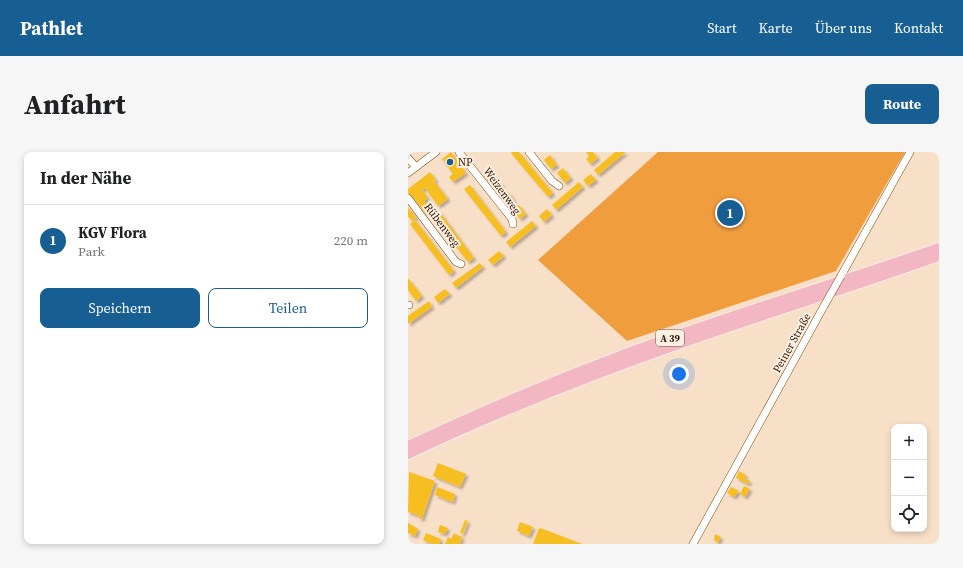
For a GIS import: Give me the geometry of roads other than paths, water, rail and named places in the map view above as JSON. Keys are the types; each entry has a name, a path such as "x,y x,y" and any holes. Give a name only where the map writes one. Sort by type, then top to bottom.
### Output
{"highway":[{"name":"A 39","path":"408,446 564,377 620,356 731,317 939,248"},
{"name":"A 39","path":"408,454 568,385 630,361 939,256"}],"street":[{"path":"408,173 436,152"},
{"name":"Weizenweg","path":"459,152 512,219 513,224"},
{"path":"530,152 552,181 559,186"},
{"name":"Peiner Straße","path":"693,544 910,152"},
{"path":"408,158 416,168"},
{"name":"Rübenweg","path":"408,198 456,262 461,264"}],"place":[{"name":"NP","path":"450,162"},
{"name":"KGV Flora","path":"730,213"}]}
